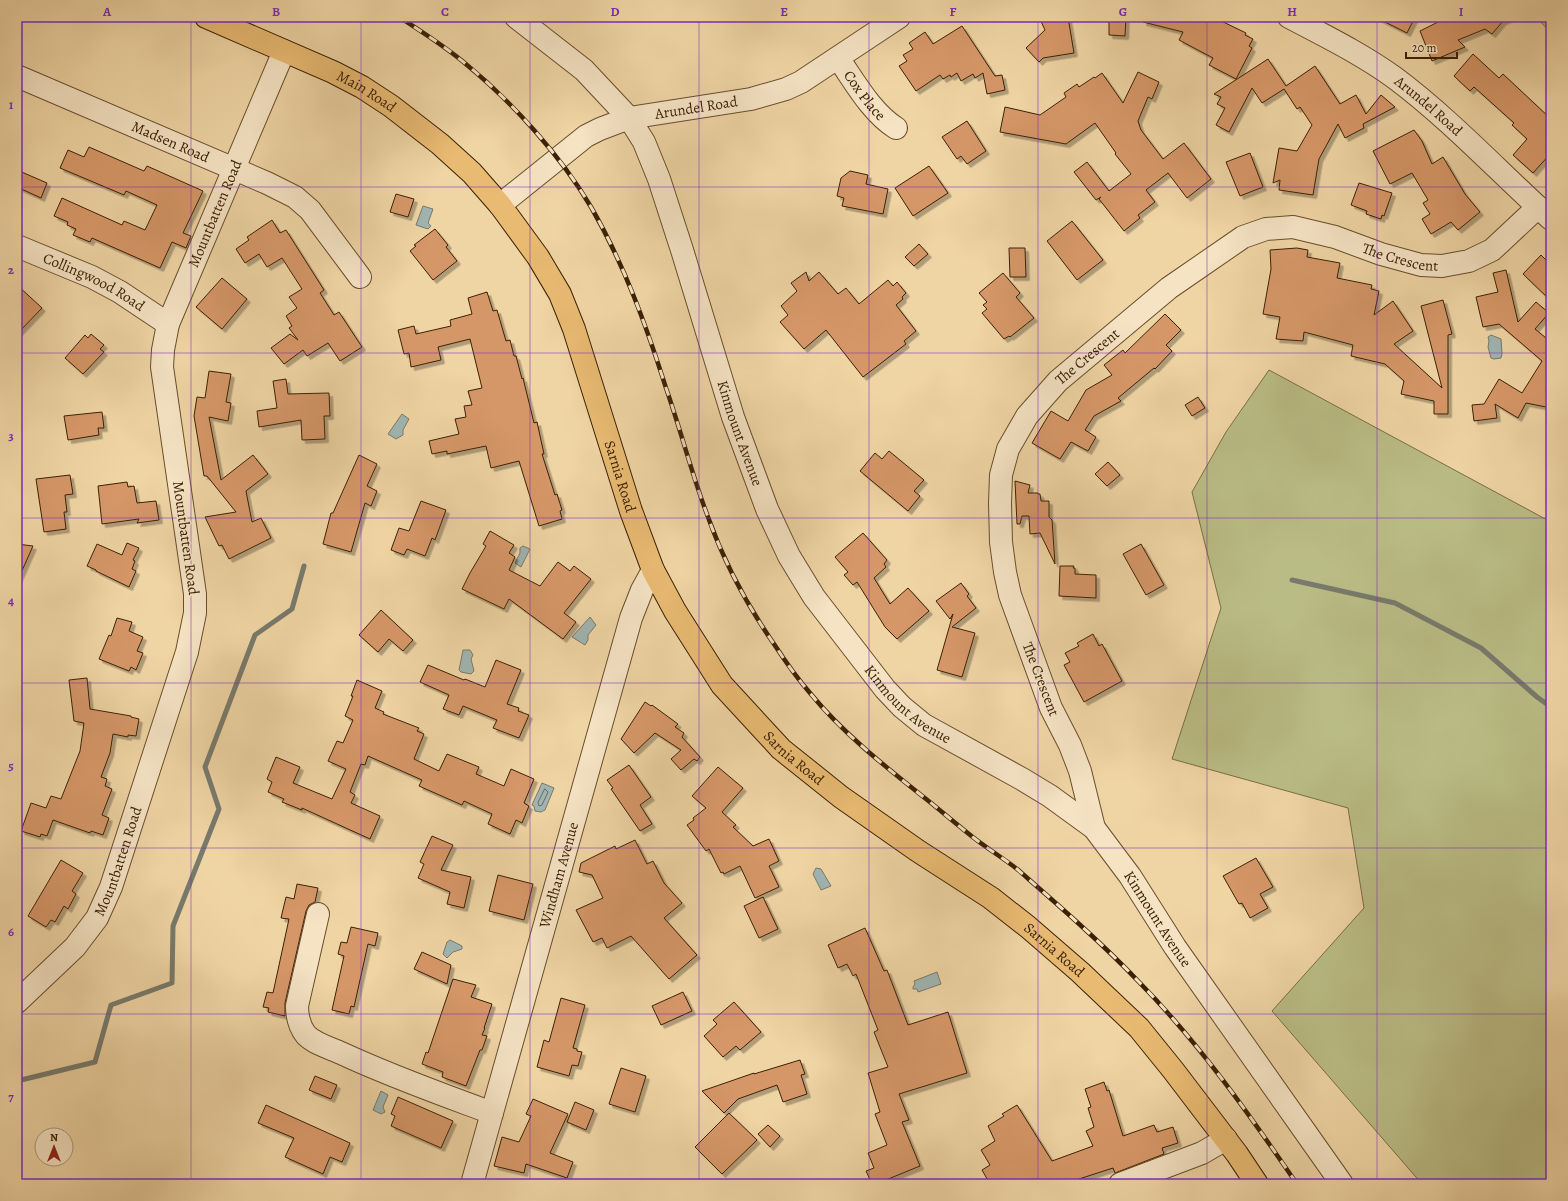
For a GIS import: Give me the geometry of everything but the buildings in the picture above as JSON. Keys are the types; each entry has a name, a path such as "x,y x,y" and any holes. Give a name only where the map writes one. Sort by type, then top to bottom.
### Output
{"main road":[{"name":"Main Road","path":"206,17 333,72 362,87 391,106 440,144 472,173 500,205"},
{"name":"Sarnia Road","path":"500,205 538,257 560,294 574,329 631,511 653,570 675,611 722,685 781,749 854,806 918,851 991,898 1075,967 1139,1028 1226,1139 1257,1184"}],"street":[{"name":"Kinmount Avenue","path":"516,17 584,70 629,118 644,142 659,179 682,250 733,417 768,509 789,556 814,597 884,689 902,707 924,725 1050,796 1094,828 1130,876 1175,947 1342,1184"},
{"name":"Arundel Road","path":"500,205 586,136 605,127 629,118 751,99 786,89 801,82 899,17"},
{"name":"Arundel Road","path":"1289,17 1352,51 1394,78 1436,112 1545,213"},
{"name":"Mountbatten Road","path":"17,1002 75,947 97,918 111,887 192,634 195,612 195,594 162,367 163,350 168,324 284,51"},
{"name":"Cox Place","path":"838,58 876,111 896,128"},
{"name":"Madsen Road","path":"17,76 234,169 295,197 310,210 360,277"},
{"name":"The Crescent","path":"1094,828 1080,771 1070,745 1051,708 1010,595 1004,572 1001,542 1001,475 1008,449 1027,416 1058,381 1169,288 1243,237 1266,229 1293,227 1335,237 1388,256 1421,265 1442,266 1469,261 1492,250 1545,213"},
{"name":"Collingwood Road","path":"17,246 92,277 113,288 168,324"},
{"name":"Windham Avenue","path":"472,1184 631,618 642,590 653,570"},
{"path":"318,914 297,1006 297,1016 306,1035 315,1042 362,1063 492,1113"},
{"path":"1120,1184 1202,1153 1226,1139"}],"green space":[{"path":"1536,17 1551,17 1551,33"},
{"path":"1269,370 1551,522 1551,1184 1422,1184 1272,1011 1364,908 1348,808 1172,759 1221,608 1192,492 1226,432"}],"water":[{"path":"423,206 433,209 428,223 431,226 428,229 416,225"},
{"path":"1491,335 1501,339 1501,358 1491,358 1488,347 1488,337"},
{"path":"402,414 409,419 403,430 403,435 396,439 388,434"},
{"path":"523,546 530,549 521,567 515,563 520,553 520,548"},
{"path":"590,617 596,625 588,635 588,640 585,645 572,637"},
{"path":"463,650 470,650 473,655 471,659 474,671 471,674 461,672 459,670"},
{"path":"542,783 554,788 545,810 541,812 535,811 534,806 532,805"},
{"path":"816,868 821,869 831,886 821,890 813,874"},
{"path":"450,940 462,946 462,949 453,952 447,958 443,954 447,942"},
{"path":"937,972 941,984 918,992 917,989 913,989 915,984 914,981"},
{"path":"381,1091 388,1095 383,1107 385,1112 381,1114 373,1110"}],"waterway":[{"path":"17,1081 95,1062 111,1005 172,983 173,926 219,809 205,767 255,635 292,609 304,566"},
{"path":"1292,580 1395,603 1481,648 1537,697 1551,707"}],"railway":[{"path":"399,17 451,52 501,96 535,131 550,149 565,168 591,207 614,250 642,318 702,501 721,550 737,583 764,629 782,657 805,687 835,721 863,747 967,833 1017,869 1125,967 1161,1005 1203,1054 1242,1105 1297,1184"}]}
